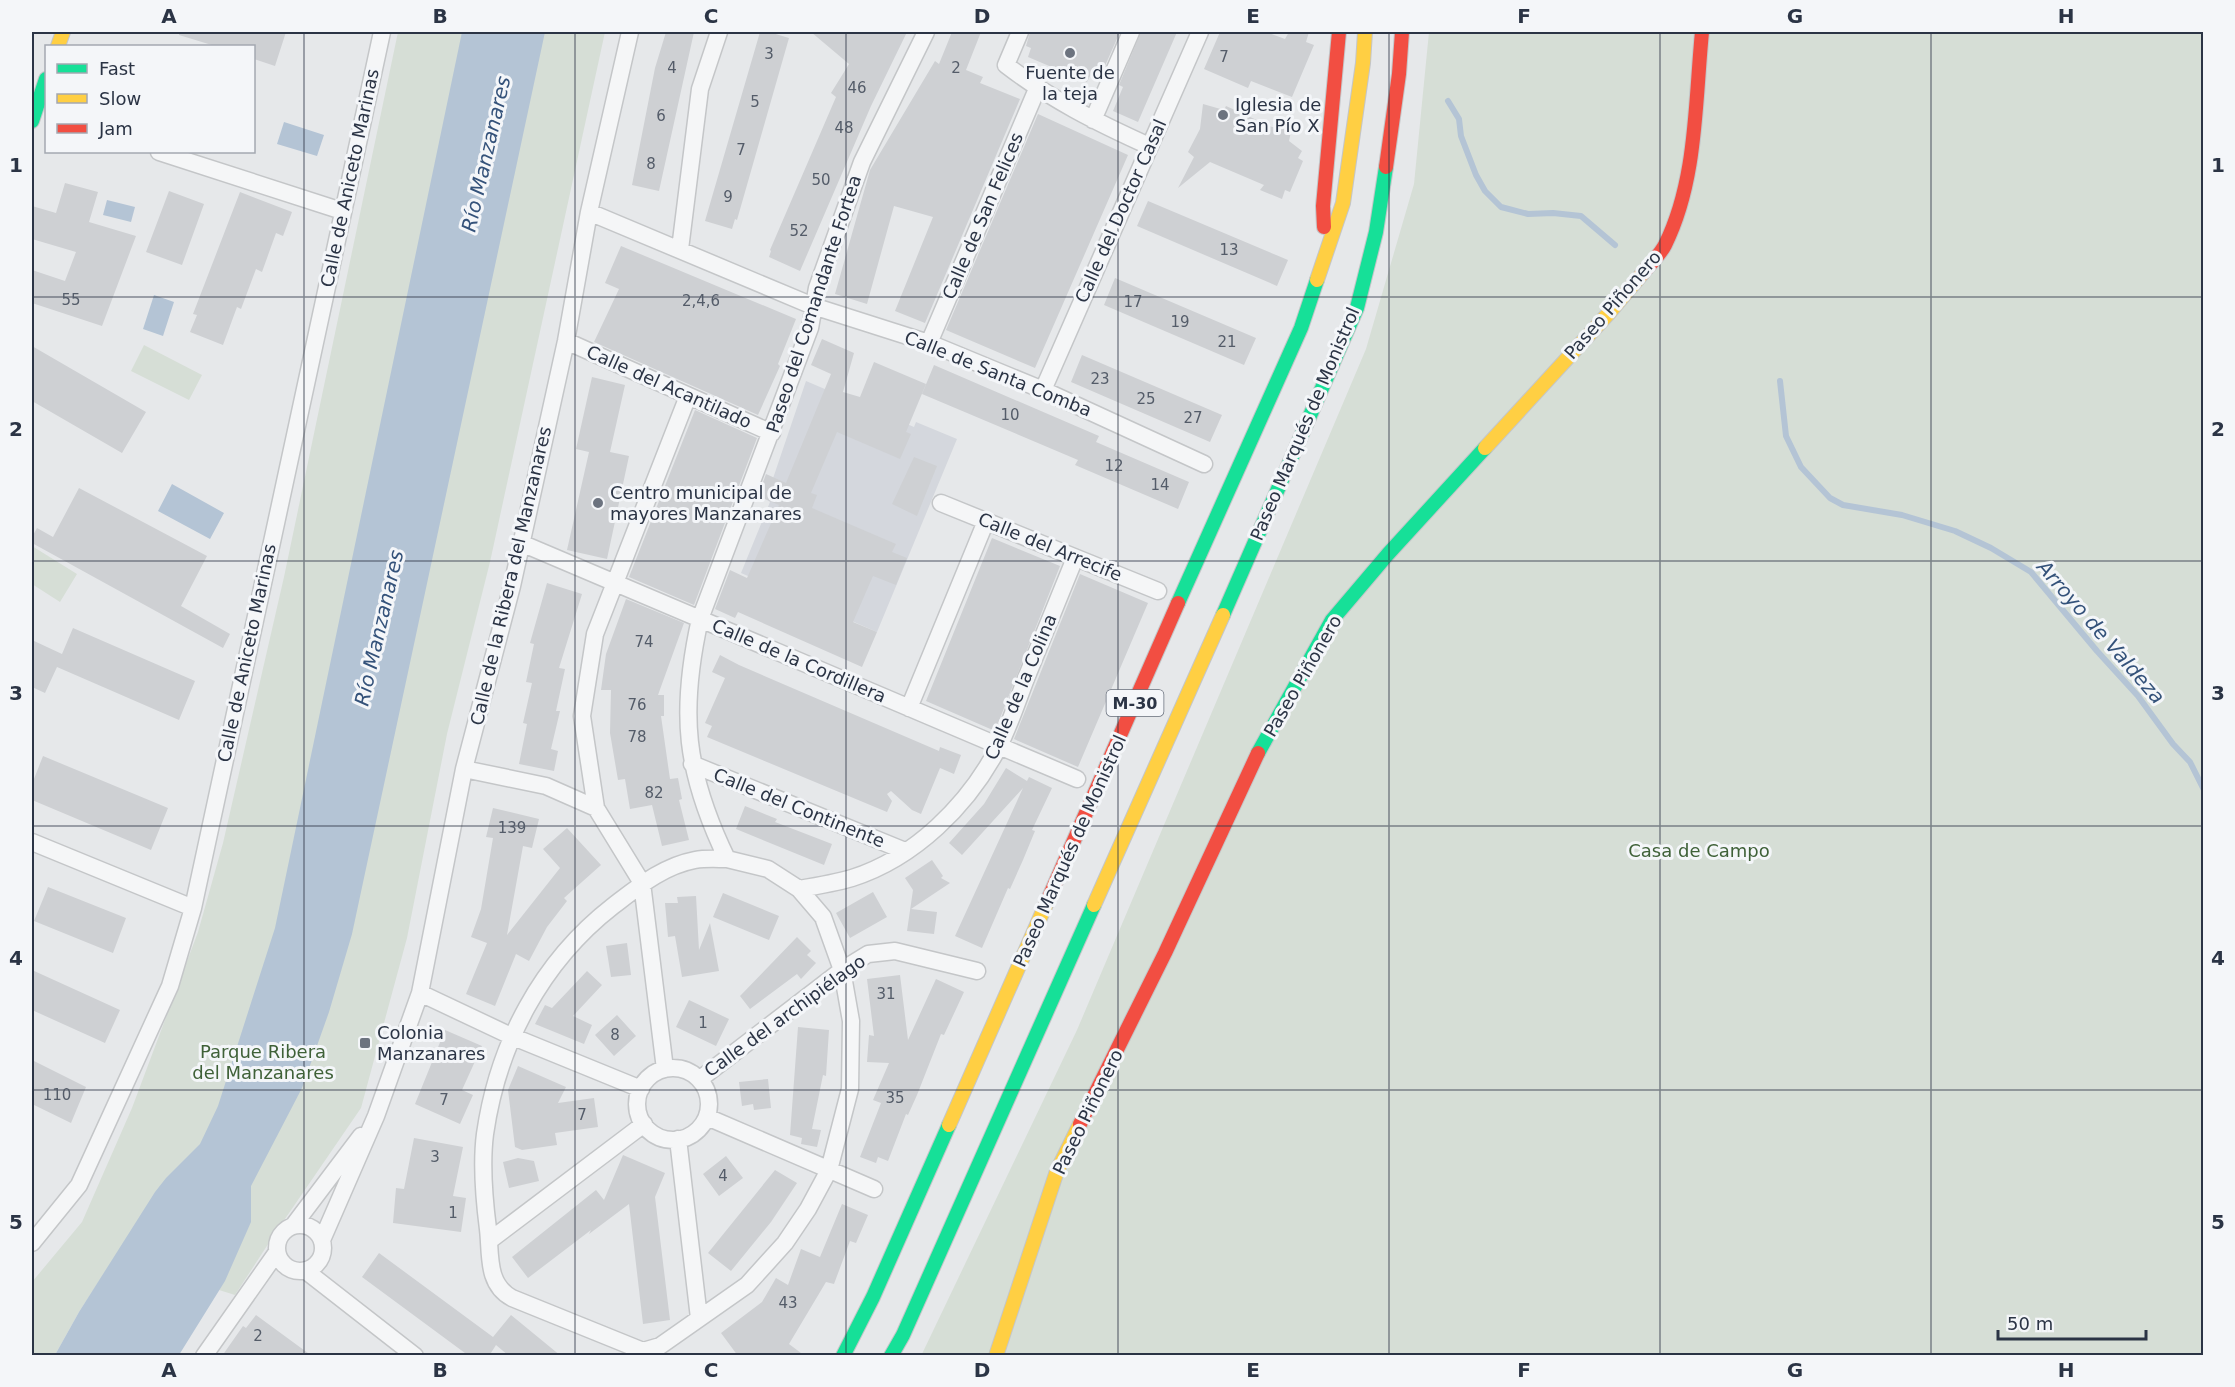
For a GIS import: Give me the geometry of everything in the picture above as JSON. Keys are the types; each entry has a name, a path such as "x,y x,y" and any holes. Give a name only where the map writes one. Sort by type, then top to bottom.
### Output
{"main road":[{"path":"1325,255 1323,206 1339,32"},
{"name":"Paseo Marqués de Monistrol","path":"843,1356 878,1286 1301,328 1343,202 1363,63 1365,32"},
{"name":"Paseo Marqués de Monistrol","path":"891,1356 903,1335 937,1259 1357,308 1376,232 1399,74 1402,32"},
{"name":"Paseo Piñonero","path":"996,1356 1061,1162 1165,953 1261,747 1332,620 1388,554 1608,314 1664,247 1683,200 1687,180 1702,32"},
{"path":"38,116 45,84"}],"street":[{"name":"Calle de Aniceto Marinas","path":"32,1243 79,1185 170,986 193,908 382,32"},
{"name":"Calle de la Ribera del Manzanares","path":"322,1240 376,1116 420,993 464,769 512,586 566,341 589,212 630,32"},
{"path":"680,249 699,89 719,32"},
{"name":"Paseo del Comandante Fortea","path":"727,859 711,825 693,764 687,708 690,662 700,619 810,328 817,288 862,162 926,32"},
{"path":"1020,32 1006,65 1037,89 1092,120 1149,146"},
{"path":"1092,120 1131,32"},
{"name":"Calle del Doctor Casal","path":"1043,390 1200,32"},
{"name":"Calle de San Felices","path":"929,343 1037,89"},
{"path":"162,153 342,211"},
{"name":"Calle de Santa Comba","path":"589,212 813,306 929,343 1043,390 1204,464"},
{"name":"Calle del Acantilado","path":"566,341 772,433"},
{"path":"665,1069 642,884 596,808 582,716 595,634 688,396"},
{"name":"Calle del Arrecife","path":"941,503 1158,591"},
{"path":"909,708 987,521"},
{"name":"Calle de la Cordillera","path":"521,543 1077,779"},
{"name":"Calle de la Colina","path":"799,889 831,884 872,870 905,851 929,833 965,798 999,746 1075,558"},
{"name":"Calle del Continente","path":"693,764 905,851"},
{"path":"464,769 546,786 596,808"},
{"path":"32,842 193,908"},
{"path":"727,859 768,869 799,889 823,917 842,970 851,1021 850,1089 829,1170 808,1209 785,1243 747,1285 653,1349 643,1351 507,1295 498,1286 492,1271 483,1191 485,1136 496,1079 511,1036 536,989 563,952 601,915 663,870 695,860 727,859"},
{"name":"Calle del archipiélago","path":"699,1079 842,970 868,954 895,951 977,971"},
{"path":"420,993 511,1036 640,1089"},
{"path":"665,1069 683,1069 699,1079 708,1097 709,1107 706,1117 695,1132 678,1139 659,1136 644,1124 637,1107 640,1089 646,1080 665,1069"},
{"name":"Calle de la Ribera del Manzanares","path":"292,1226 376,1116"},
{"path":"706,1117 874,1189"},
{"path":"489,1241 644,1124"},
{"path":"678,1139 699,1318"},
{"path":"204,1356 246,1293 277,1252 279,1239 284,1231 292,1226 302,1225 316,1231 322,1240 323,1254 319,1262 306,1271"},
{"path":"277,1252 281,1262 291,1270 306,1271 415,1356"}],"shaded area":[{"path":"806,381 914,427 916,422 957,439 877,632 741,573 770,502 766,499"}],"green space":[{"name":"Parque Ribera del Manzanares","path":"398,32 605,32 490,562 447,734 407,938 361,1108 235,1295 219,1290 129,1235 79,1312 55,1355 32,1356 32,1282 82,1222 132,1108 198,932 223,843 284,577"},
{"name":"Casa de Campo","path":"1429,32 2203,32 2203,1355 921,1356 1077,1030 1366,349 1414,184"},
{"path":"144,345 202,375 189,400 131,371"},
{"path":"32,546 77,574 60,602 32,584"}],"water":[{"name":"Río Manzanares","path":"462,32 545,32 352,934 329,1012 302,1088 251,1186 251,1222 225,1281 179,1355 55,1355 79,1312 155,1192 200,1144 218,1106 275,928"},
{"path":"284,122 324,135 317,156 277,144"},
{"path":"107,200 135,207 131,222 103,215"},
{"path":"154,295 174,302 163,336 143,329"},
{"path":"172,484 224,513 210,539 158,511"}],"building":[{"path":"179,32 286,32 275,66 255,59 255,45 212,45 179,35"},
{"path":"666,32 694,32 659,191 632,185 655,68"},
{"path":"760,32 769,32 789,38 737,220 735,219 732,229 705,221"},
{"path":"811,32 907,32 871,106 800,271 769,257 770,250 836,97 831,93 849,64"},
{"path":"952,32 981,32 966,70 983,77 980,83 1020,99 925,323 895,311 933,217 894,206 867,304 835,294 870,170 935,61 939,64"},
{"name":"Fuente de la teja","path":"1030,32 1120,32 1100,77 1091,74 1087,82 1028,57 1031,48 1026,46"},
{"path":"1141,32 1177,32 1138,122 1113,111 1123,87 1119,85"},
{"path":"1220,32 1266,32 1285,39 1289,32 1309,32 1306,42 1314,45 1292,97 1251,81 1248,88 1204,69"},
{"name":"Iglesia de San Pío X","path":"1203,104 1224,110 1226,106 1272,127 1292,127 1289,141 1302,151 1298,158 1303,161 1290,192 1285,190 1282,199 1260,190 1264,185 1210,162 1178,188 1194,157 1188,152 1200,129"},
{"path":"1038,114 1128,155 1035,368 946,330"},
{"path":"65,183 98,192 89,222 136,236 102,326 32,303 32,270 65,281 76,252 32,239 32,206 56,213"},
{"path":"169,191 204,204 182,265 146,252"},
{"path":"240,192 292,212 283,236 276,233 262,272 256,269 241,309 237,307 223,345 190,332 197,315 193,314"},
{"path":"1148,201 1288,260 1277,286 1137,226"},
{"path":"621,246 796,319 778,364 780,366 758,415 594,342 619,289 605,283"},
{"path":"1115,278 1256,338 1244,365 1104,305"},
{"path":"822,339 854,353 843,392 860,397 874,362 926,384 906,432 911,434 900,459 837,432 811,493 817,495 812,508 896,544 892,552 907,558 896,585 873,576 853,622 877,632 862,667 738,612 735,618 715,609 730,570 747,578 779,505 758,496 766,474 786,483 831,374 811,365"},
{"path":"32,346 146,412 122,453 32,401"},
{"path":"1082,355 1222,415 1210,442 1071,382"},
{"path":"934,365 1099,436 1096,442 1189,482 1178,509 1075,465 1078,460 922,394"},
{"name":"Centro municipal de mayores Manzanares","path":"592,377 625,385 610,452 629,456 607,559 567,550 589,452 576,449"},
{"path":"695,410 757,438 694,605 629,577"},
{"path":"914,457 937,466 917,516 892,504"},
{"path":"79,488 207,556 181,606 230,634 223,648 32,543 32,537 37,528 53,537"},
{"path":"992,538 1060,566 995,731 926,701"},
{"path":"1080,574 1148,603 1078,767 1014,739"},
{"path":"547,583 582,594 559,668 565,669 556,711 560,711 551,749 558,751 554,771 519,764 527,724 523,723 532,683 526,682 534,644 530,643"},
{"path":"626,599 684,623 658,695 664,695 664,716 661,716 670,779 678,778 682,799 679,800 689,840 662,846 652,805 630,809 625,779 618,780 610,733 611,690 601,690 606,654"},
{"path":"73,628 195,681 179,720 57,667 45,693 32,687 32,640 62,654"},
{"path":"720,655 939,751 940,747 961,755 954,774 940,768 921,814 912,810 891,791 887,794 892,801 887,812 707,737 712,726 705,723 725,678 712,672"},
{"path":"43,756 168,808 151,850 32,800 32,784"},
{"path":"1006,768 1027,781 1029,777 1052,788 1032,830 1035,831 1023,860 982,948 955,936 1023,788 962,855 949,843 984,804"},
{"path":"745,806 777,819 775,822 832,844 824,865 736,829"},
{"path":"493,808 539,819 532,848 523,846 507,935 560,868 543,849 567,828 601,865 564,898 567,901 547,927 529,961 516,954 495,1006 466,994 487,943 471,937 481,909 493,838 486,837"},
{"path":"932,860 943,876 941,878 950,883 911,909 937,912 934,934 907,931 913,890 905,878"},
{"path":"48,887 126,918 113,953 34,921"},
{"path":"873,892 887,917 850,938 836,913"},
{"path":"723,893 779,916 769,940 713,917"},
{"path":"696,896 699,950 710,923 719,971 682,977 675,936 668,937 665,903 678,903 677,897"},
{"path":"797,937 811,951 807,955 816,963 801,979 797,974 750,1009 740,996"},
{"path":"627,943 631,975 611,977 606,946"},
{"path":"32,970 120,1010 105,1043 32,1010"},
{"path":"587,971 602,985 573,1016 592,1025 584,1044 535,1024 545,1005 552,1008"},
{"path":"900,975 908,1040 936,979 964,992 944,1035 941,1034 888,1161 878,1157 876,1163 860,1157 881,1103 873,1100 889,1063 867,1062 869,1035 874,1036 867,979"},
{"path":"689,1000 729,1019 716,1046 676,1027"},
{"path":"617,1015 636,1036 614,1056 595,1035"},
{"path":"798,1027 829,1030 826,1076 823,1075 812,1129 821,1130 817,1147 801,1144 802,1138 790,1135"},
{"path":"445,1030 482,1046 462,1090 473,1095 460,1124 415,1104"},
{"path":"32,1060 86,1087 71,1123 32,1104"},
{"path":"518,1066 566,1087 558,1103 594,1098 598,1127 555,1133 557,1145 522,1150 515,1147 508,1090"},
{"path":"768,1079 771,1108 754,1110 753,1104 742,1106 739,1082"},
{"path":"414,1138 463,1147 453,1196 466,1198 461,1232 393,1223 396,1188 404,1189"},
{"path":"623,1155 665,1173 655,1197 670,1320 643,1324 629,1204 528,1278 512,1257 596,1190 604,1200"},
{"path":"726,1156 743,1178 719,1196 703,1174"},
{"path":"518,1158 534,1161 539,1181 509,1188 503,1162"},
{"path":"775,1170 797,1183 771,1222 731,1271 708,1253"},
{"path":"842,1204 868,1215 856,1243 850,1241 834,1284 826,1282 789,1344 805,1356 738,1356 721,1333 762,1302 776,1278 788,1285 801,1249 820,1257"},
{"path":"379,1253 493,1337 511,1315 561,1356 509,1356 496,1345 489,1356 469,1356 362,1277"},
{"path":"256,1315 312,1356 222,1356 243,1326 246,1328"}],"waterway":[{"name":"Arroyo de Valdeza","path":"1448,101 1459,119 1461,136 1476,175 1485,191 1501,207 1528,214 1553,213 1581,216 1615,245"},
{"name":"Arroyo de Valdeza","path":"1780,381 1786,436 1801,467 1830,498 1843,505 1902,515 1955,531 1991,548 2031,572 2138,696 2173,744 2190,762 2204,790"}],"traffic: fast":[{"path":"32,121 45,82"},
{"path":"1223,615 1357,308 1376,232 1386,167"},
{"path":"1178,603 1301,328 1317,280"},
{"path":"1258,753 1332,620 1388,554 1485,448"},
{"path":"891,1356 903,1335 1094,905"},
{"path":"843,1356 873,1297 949,1125"}],"traffic: slow":[{"path":"58,45 63,32"},
{"path":"1317,280 1343,203 1363,63 1365,32"},
{"path":"1485,448 1642,274"},
{"path":"1094,905 1223,615"},
{"path":"949,1125 1047,902"},
{"path":"996,1356 1057,1171 1080,1124"}],"traffic: jam":[{"path":"1324,227 1323,206 1339,32"},
{"path":"1386,167 1399,74 1402,32"},
{"path":"1642,274 1665,245 1683,195 1693,141 1702,32"},
{"path":"1047,902 1178,603"},
{"path":"1080,1124 1165,953 1258,753"}],"place":[{"name":"Fuente de la teja","path":"1070,53"},
{"name":"Iglesia de San Pío X","path":"1223,115"},
{"name":"Centro municipal de mayores Manzanares","path":"598,503"},
{"name":"Colonia Manzanares","path":"365,1043"}]}
